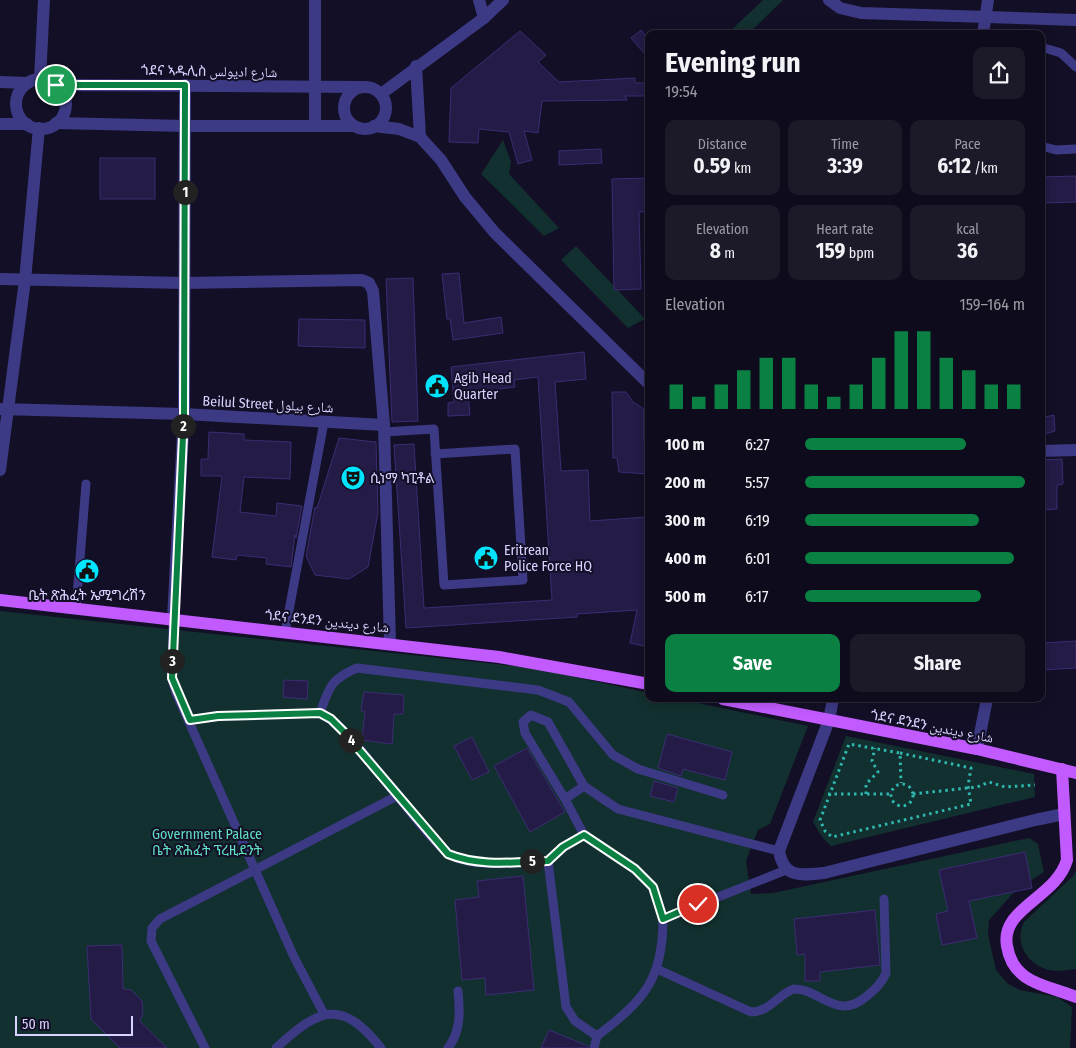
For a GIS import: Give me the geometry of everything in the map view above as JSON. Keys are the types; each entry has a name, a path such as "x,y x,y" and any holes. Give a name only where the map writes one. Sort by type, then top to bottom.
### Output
{"main road":[{"name":"ጎደና ደንደን شارع ديندين","path":"0,600 390,643 499,657 645,683"},
{"name":"ጎደና ደንደን شارع ديندين","path":"738,702 977,749 1076,773"},
{"path":"1062,770 1067,860 1063,872 1052,886 1018,913 1007,928 1006,940 1008,955 1014,968 1027,979 1076,997"}],"street":[{"path":"40,79 44,0"},
{"path":"315,0 315,125"},
{"path":"480,0 484,18"},
{"path":"381,94 416,66 484,18 503,0"},
{"path":"829,0 840,8 861,13 1076,20"},
{"path":"984,30 988,0"},
{"path":"416,66 420,137"},
{"path":"0,82 27,83 40,79 56,85 62,90 66,104 61,118 56,123"},
{"path":"27,83 17,95 16,103 17,111 27,124"},
{"name":"ጎደና ኣዱሊስ شارع اديولس","path":"56,85 361,88"},
{"path":"173,619 184,414 185,85"},
{"path":"354,126 349,121 344,108 349,94 361,88 372,88 381,94 386,106 383,118 374,126"},
{"path":"0,124 27,124 39,128 56,123 186,126 315,125 354,126 361,128 374,126 399,129 420,137 440,160 465,197 494,233 645,380"},
{"path":"0,470 4,409 25,280 39,128"},
{"path":"0,279 184,283 362,280 369,283 373,291 384,429 390,643"},
{"name":"Beilul Street شارع بيلول","path":"4,409 184,414 324,422 384,429"},
{"path":"1045,451 1076,450"},
{"path":"833,702 829,720 779,851 781,862 786,870 800,875 824,873 1064,814"},
{"path":"977,749 986,702"}],"lane":[{"path":"1045,48 1061,53 1076,67"},
{"path":"1045,147 1056,150 1076,149"},
{"path":"285,632 324,422"},
{"path":"384,429 434,429 435,454 444,585 523,580 515,449 435,454"},
{"path":"76,608 86,484"},
{"path":"173,619 172,678 294,957 324,1014"},
{"path":"320,713 329,686 340,675 357,668 538,690 569,702 612,756 638,770 723,795"},
{"path":"190,720 218,716 320,713 331,719 344,732 448,854 461,859 487,863 548,861 563,847 584,835"},
{"path":"594,1048 597,1036 625,1015 648,988 657,969 663,946 663,919 653,887 635,869 584,835 565,799 524,733 523,722 531,715 548,722 584,786 618,809 779,851"},
{"path":"565,799 584,786"},
{"path":"205,1048 151,941 152,928 160,919 397,796"},
{"path":"548,861 566,1007 575,1021 597,1036"},
{"path":"663,919 786,870"},
{"path":"657,969 752,1012 759,1012 794,989 839,1006 850,1006 862,1000 882,982 886,973 884,899"},
{"path":"448,1048 456,1038 460,1013 458,991"},
{"path":"276,1048 289,1036 324,1014 344,1014 369,1034 381,1048"}],"path":[{"path":"849,744 900,753 971,768 968,786 970,804 832,836 825,831 820,820 828,794 849,744"},
{"path":"866,794 866,784 878,772 872,761 875,748"},
{"path":"900,753 902,783"},
{"path":"913,794 968,786 977,787 989,782 1005,787 1035,785"},
{"path":"902,783 909,786 913,794 910,803 903,806 893,802 890,794 894,786 902,783"},
{"path":"828,794 890,794"}],"green space":[{"path":"763,0 783,0 752,30 731,30"},
{"path":"503,140 511,162 509,174 559,228 544,236 481,174"},
{"path":"576,246 645,319 628,328 561,260"},
{"name":"Government Palace ቤት ጽሕፈት ፕረዚደንት","path":"0,611 533,668 645,692 645,702 692,702 808,726 770,824 758,830 746,861 751,894 773,893 1029,838 1038,844 1044,872 1016,890 989,920 988,934 996,970 1008,984 1020,990 1057,997 1072,1007 1070,1048 0,1048"},
{"path":"846,736 1034,774 1035,797 831,846 822,837 813,822"},
{"path":"1076,870 1076,969 1049,970 1034,963 1028,957 1021,944 1021,930 1024,922 1074,875"}],"building":[{"path":"641,30 645,35 645,54 631,38"},
{"path":"520,31 546,55 538,62 559,82 635,78 635,83 645,83 645,96 625,96 627,100 542,101 538,133 524,131 532,160 518,164 509,132 479,129 478,143 449,142 451,88"},
{"path":"601,149 602,163 559,165 559,151"},
{"path":"100,158 155,158 155,199 100,199"},
{"path":"1076,176 1076,202 1045,203 1045,177"},
{"path":"645,178 645,211 639,212 641,289 614,290 612,179"},
{"path":"459,273 464,323 501,317 503,333 453,340 450,319 447,319 442,274"},
{"path":"413,278 418,421 392,422 386,279"},
{"path":"299,319 365,320 365,348 298,346"},
{"path":"584,352 586,379 555,382 561,471 588,470 590,521 645,517 645,646 630,643 637,610 577,614 577,617 406,628 394,445 414,444 424,608 552,600 538,377 514,380 515,387 468,393 470,415 448,416 448,403 454,402 451,367"},
{"path":"612,392 626,392 633,402 644,409 645,474 619,472 617,458 613,458"},
{"path":"1054,415 1055,431 1045,434 1045,417"},
{"path":"209,432 244,434 244,440 291,442 290,479 244,477 240,512 276,516 277,503 302,506 296,538 295,535 291,567 266,564 267,558 237,555 236,560 212,557 222,476 201,476 201,459 208,459"},
{"name":"ሲነማ ካፒቶል","path":"339,438 376,442 378,513 368,567 349,579 315,575 306,556 315,507 317,508"},
{"path":"1062,459 1063,484 1057,485 1057,509 1045,510 1045,460"},
{"path":"1076,641 1076,668 1045,670 1045,643"},
{"path":"284,680 308,681 307,699 283,697"},
{"path":"364,692 404,695 403,714 394,714 392,744 362,740 365,711 361,711"},
{"path":"667,734 732,752 725,780 683,769 681,776 658,768"},
{"path":"472,737 489,772 472,780 454,746"},
{"path":"527,748 565,812 530,832 494,766"},
{"path":"654,781 678,788 674,802 650,796"},
{"path":"1025,852 1032,888 969,901 977,938 942,945 936,914 948,911 939,870"},
{"path":"523,876 534,990 486,995 485,978 462,980 455,900 479,897 477,881"},
{"path":"875,910 880,965 820,972 820,981 805,981 805,954 797,955 794,919"},
{"path":"122,945 123,989 131,990 142,1001 143,1013 140,1021 167,1048 120,1048 91,1019 87,946"},
{"path":"549,1030 588,1046 588,1048 541,1048"}],"place":[{"name":"Agib Head Quarter","path":"437,386"},
{"name":"ሲነማ ካፒቶል","path":"353,478"},
{"name":"Eritrean Police Force HQ","path":"486,558"},
{"name":"ቤት ጽሕፈት ኤሚግረሽን","path":"87,571"}],"route":[{"path":"56,85 185,85 184,414 173,619 172,678 176,693 190,720 218,716 320,713 331,719 344,732 448,854 461,859 487,863 548,861 563,847 584,835 635,869 653,887 663,919 698,904"}]}
